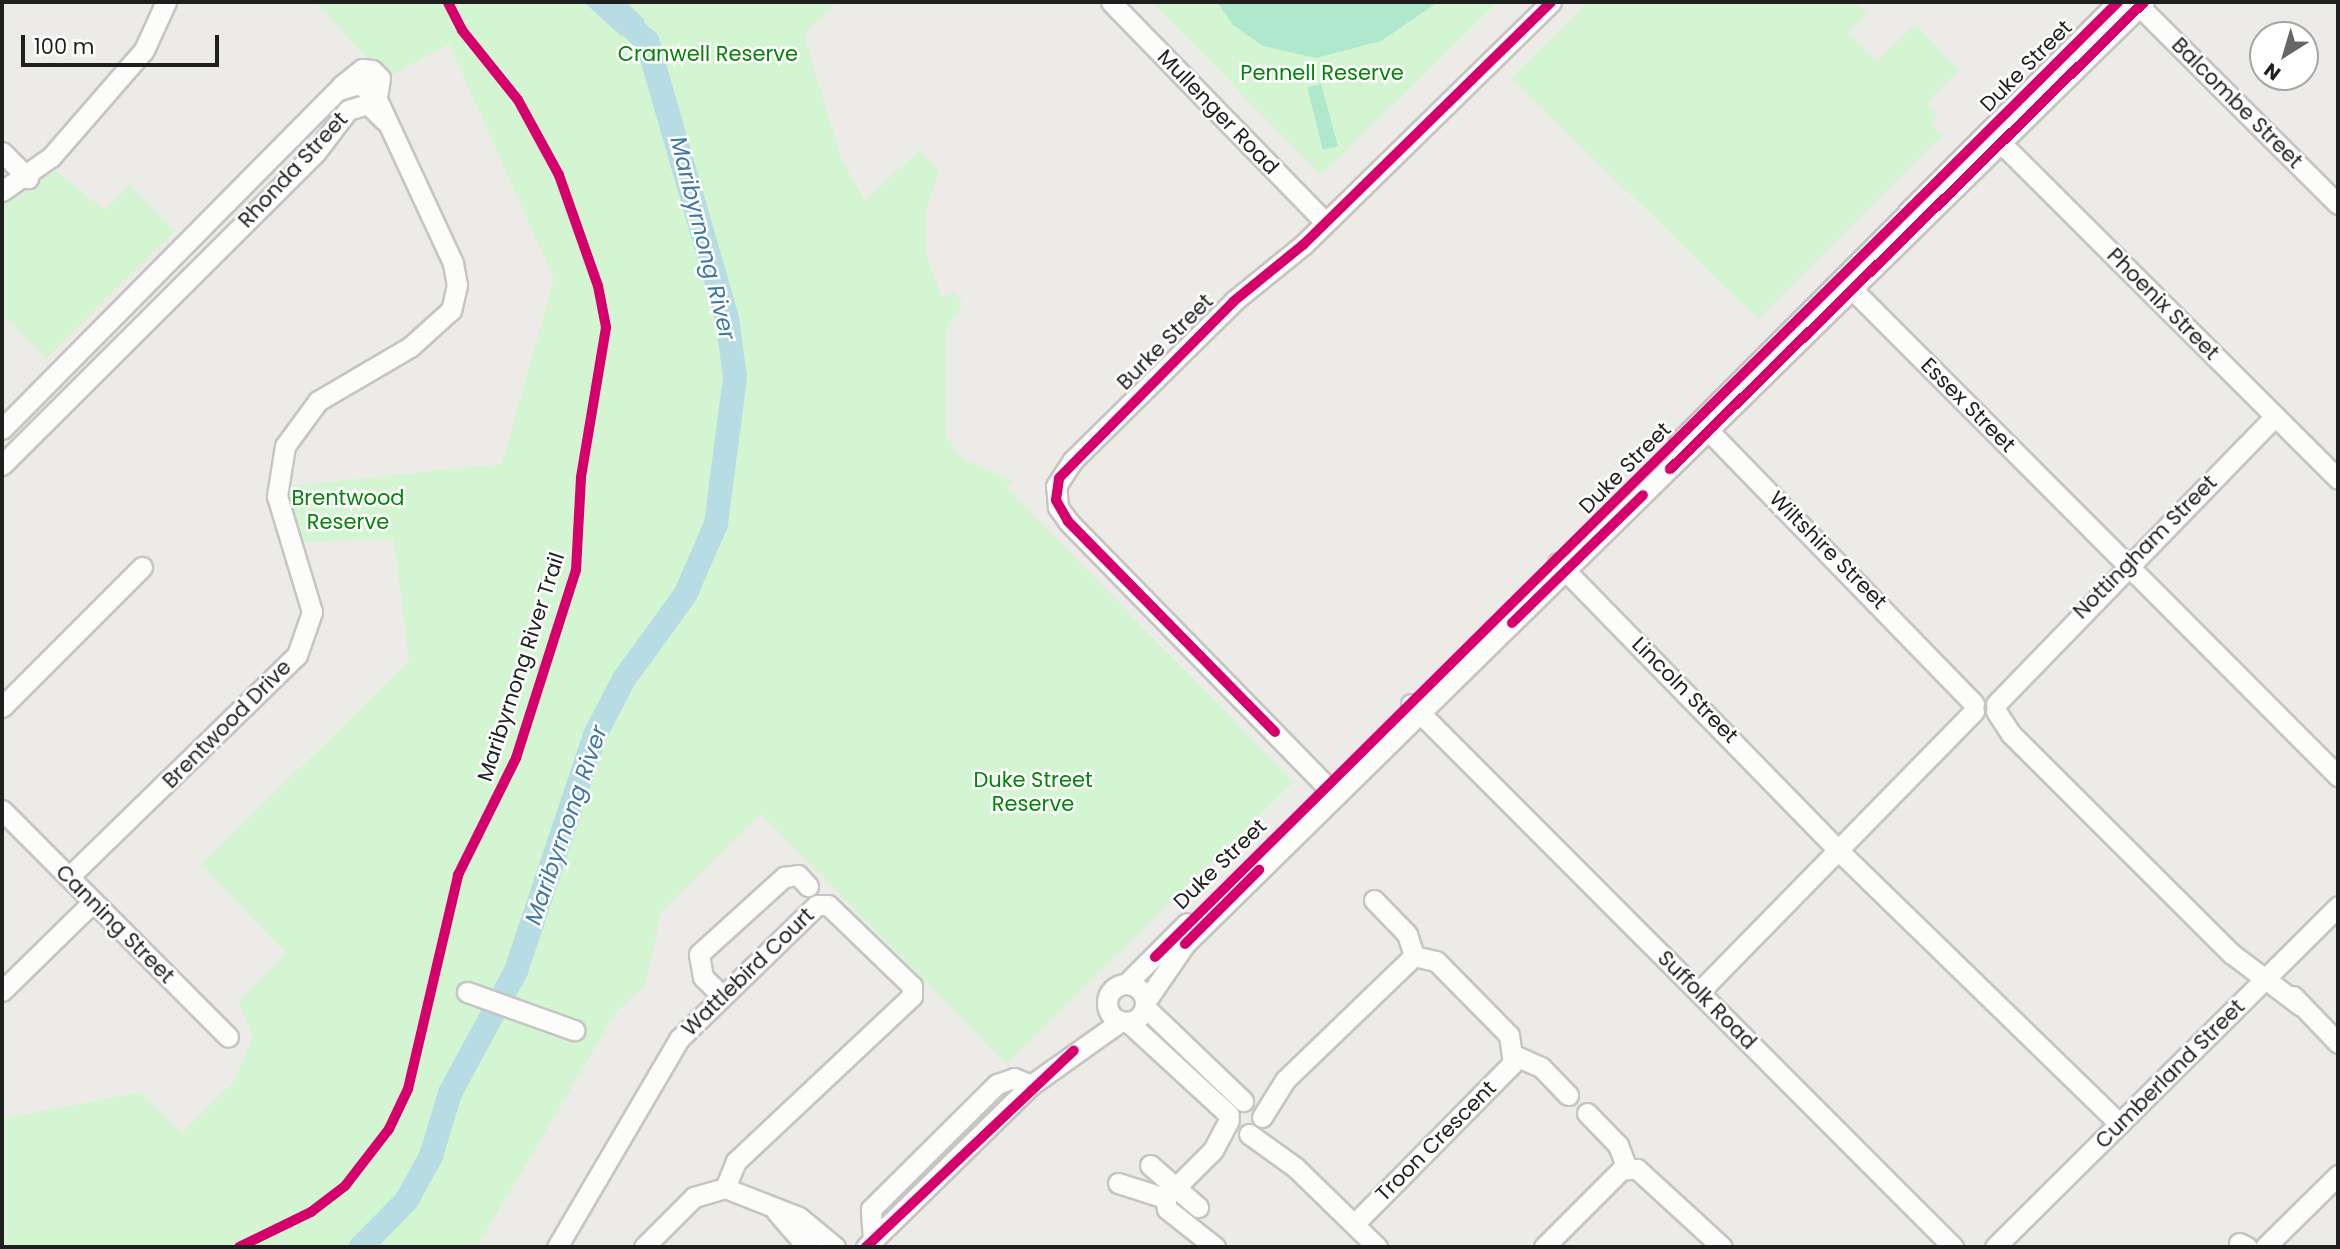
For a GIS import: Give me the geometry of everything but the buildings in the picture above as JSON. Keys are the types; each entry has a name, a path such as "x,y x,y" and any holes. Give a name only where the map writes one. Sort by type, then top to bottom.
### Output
{"street":[{"path":"2,191 28,178 144,50 166,2"},
{"name":"Mullenger Road","path":"1111,2 1325,222"},
{"name":"Burke Street","path":"1331,790 1068,521 1056,493 1072,461 1234,301 1325,222 1551,2"},
{"name":"Duke Street","path":"1126,984 1417,710 1704,426 1846,283 1988,130 2118,2"},
{"name":"Duke Street","path":"1846,283 2003,144 2139,3"},
{"name":"Balcombe Street","path":"2139,3 2338,204"},
{"name":"Rhonda Street","path":"2,429 338,90 359,84 377,97 395,135"},
{"name":"Rhonda Street","path":"2,465 316,152 348,110 368,104 395,135"},
{"name":"Phoenix Street","path":"1988,130 2338,479"},
{"name":"Brentwood Drive","path":"69,877 297,655 312,612 277,496 285,446 318,401 410,347 451,310 457,285 453,263 395,135"},
{"path":"2,152 28,178"},
{"name":"Essex Street","path":"1846,283 2338,776"},
{"name":"Nottingham Street","path":"1699,992 2275,416"},
{"name":"Wiltshire Street","path":"1704,426 2232,954 2300,1005 2338,1043"},
{"name":"Lincoln Street","path":"1561,566 2120,1124"},
{"path":"2,707 142,567"},
{"name":"Suffolk Road","path":"1417,710 1953,1246"},
{"name":"Duke Street","path":"1145,1004 1185,944 1331,790"},
{"name":"Canning Street","path":"2,810 228,1038"},
{"path":"722,996 697,966 699,954 784,877 798,875 808,886"},
{"path":"1374,900 1407,934 1414,956"},
{"path":"2,991 93,902"},
{"name":"Wattlebird Court","path":"557,1247 671,1050 722,996 817,905 836,910 912,986 910,1002 736,1161 725,1188"},
{"name":"Cumberland Street","path":"1999,1246 2338,906"},
{"path":"1214,1247 1167,1209 1171,1192 1414,956 1429,957 1445,971 1510,1035 1516,1056 1541,1067 1568,1095"},
{"path":"869,1244 1031,1085 1065,1044 1096,1022 1112,990 1126,984 1140,990 1145,1004 1246,1118 1377,1247"},
{"path":"467,992 574,1030"},
{"path":"1107,1002 1125,1021 1246,1118"},
{"path":"1031,1085 1125,1021 1145,1004"},
{"name":"Troon Crescent","path":"1354,1224 1516,1056"},
{"path":"1587,1113 1618,1145 1627,1169"},
{"path":"1150,1165 1171,1192"},
{"path":"1544,1247 1627,1169"},
{"path":"1627,1169 1651,1177 1722,1247"},
{"path":"2265,1247 2338,1175"},
{"path":"1118,1183 1171,1192 1198,1207"},
{"path":"644,1247 694,1198 725,1188 799,1217 835,1247"},
{"path":"773,1208 807,1247"}],"green space":[{"path":"315,2 602,2 646,40 643,19 626,2 837,2 804,34 840,156 865,201 919,150 939,171 925,214 927,258 942,297 953,292 963,303 946,333 946,436 962,458 1012,480 1006,487 1294,782 1006,1064 761,814 661,912 646,984 617,1011 477,1247 2,1247 2,1119 140,1092 182,1133 233,1083 253,1037 238,1001 286,953 201,865 409,661 394,539 302,542 288,486 502,464 554,279 449,44 385,79"},
{"name":"Pennell Reserve","path":"1152,2 1498,2 1321,175"},
{"path":"1217,2 1438,2 1381,41 1316,58 1263,46 1233,25"},
{"path":"1588,2 1855,2 1867,13 1848,33 1877,61 1915,25 1959,70 1927,102 1937,116 1931,125 1943,134 1758,319 1511,78"},
{"path":"1321,84 1338,146 1323,150 1307,87"},
{"path":"56,171 105,211 130,185 175,231 46,359 2,314 2,202"}],"water":[{"path":"584,2 626,2 644,19 647,41 620,35"}],"waterway":[{"name":"Maribyrnong River","path":"361,1247 407,1200 431,1156 450,1093 516,971 595,735 624,679 685,595 716,524 735,377 727,318 647,41 602,2"}],"cycle path":[{"name":"Maribyrnong River Trail","path":"239,1247 311,1212 345,1186 389,1129 408,1089 458,875 516,758 576,570 581,477 606,327 598,286 559,175 518,100 462,30 448,2"},
{"path":"1275,732 1068,521 1056,500 1059,478 1234,301 1303,245 1551,2"},
{"path":"1155,957 2118,2"},
{"path":"1670,469 2144,2"},
{"path":"1512,623 1643,495"},
{"path":"1185,944 1259,870"},
{"path":"866,1247 1074,1050"}],"park label":[{"name":"Cranwell Reserve","path":"708,54"},
{"name":"Brentwood Reserve","path":"348,510"},
{"name":"Duke Street Reserve","path":"1033,792"}]}
